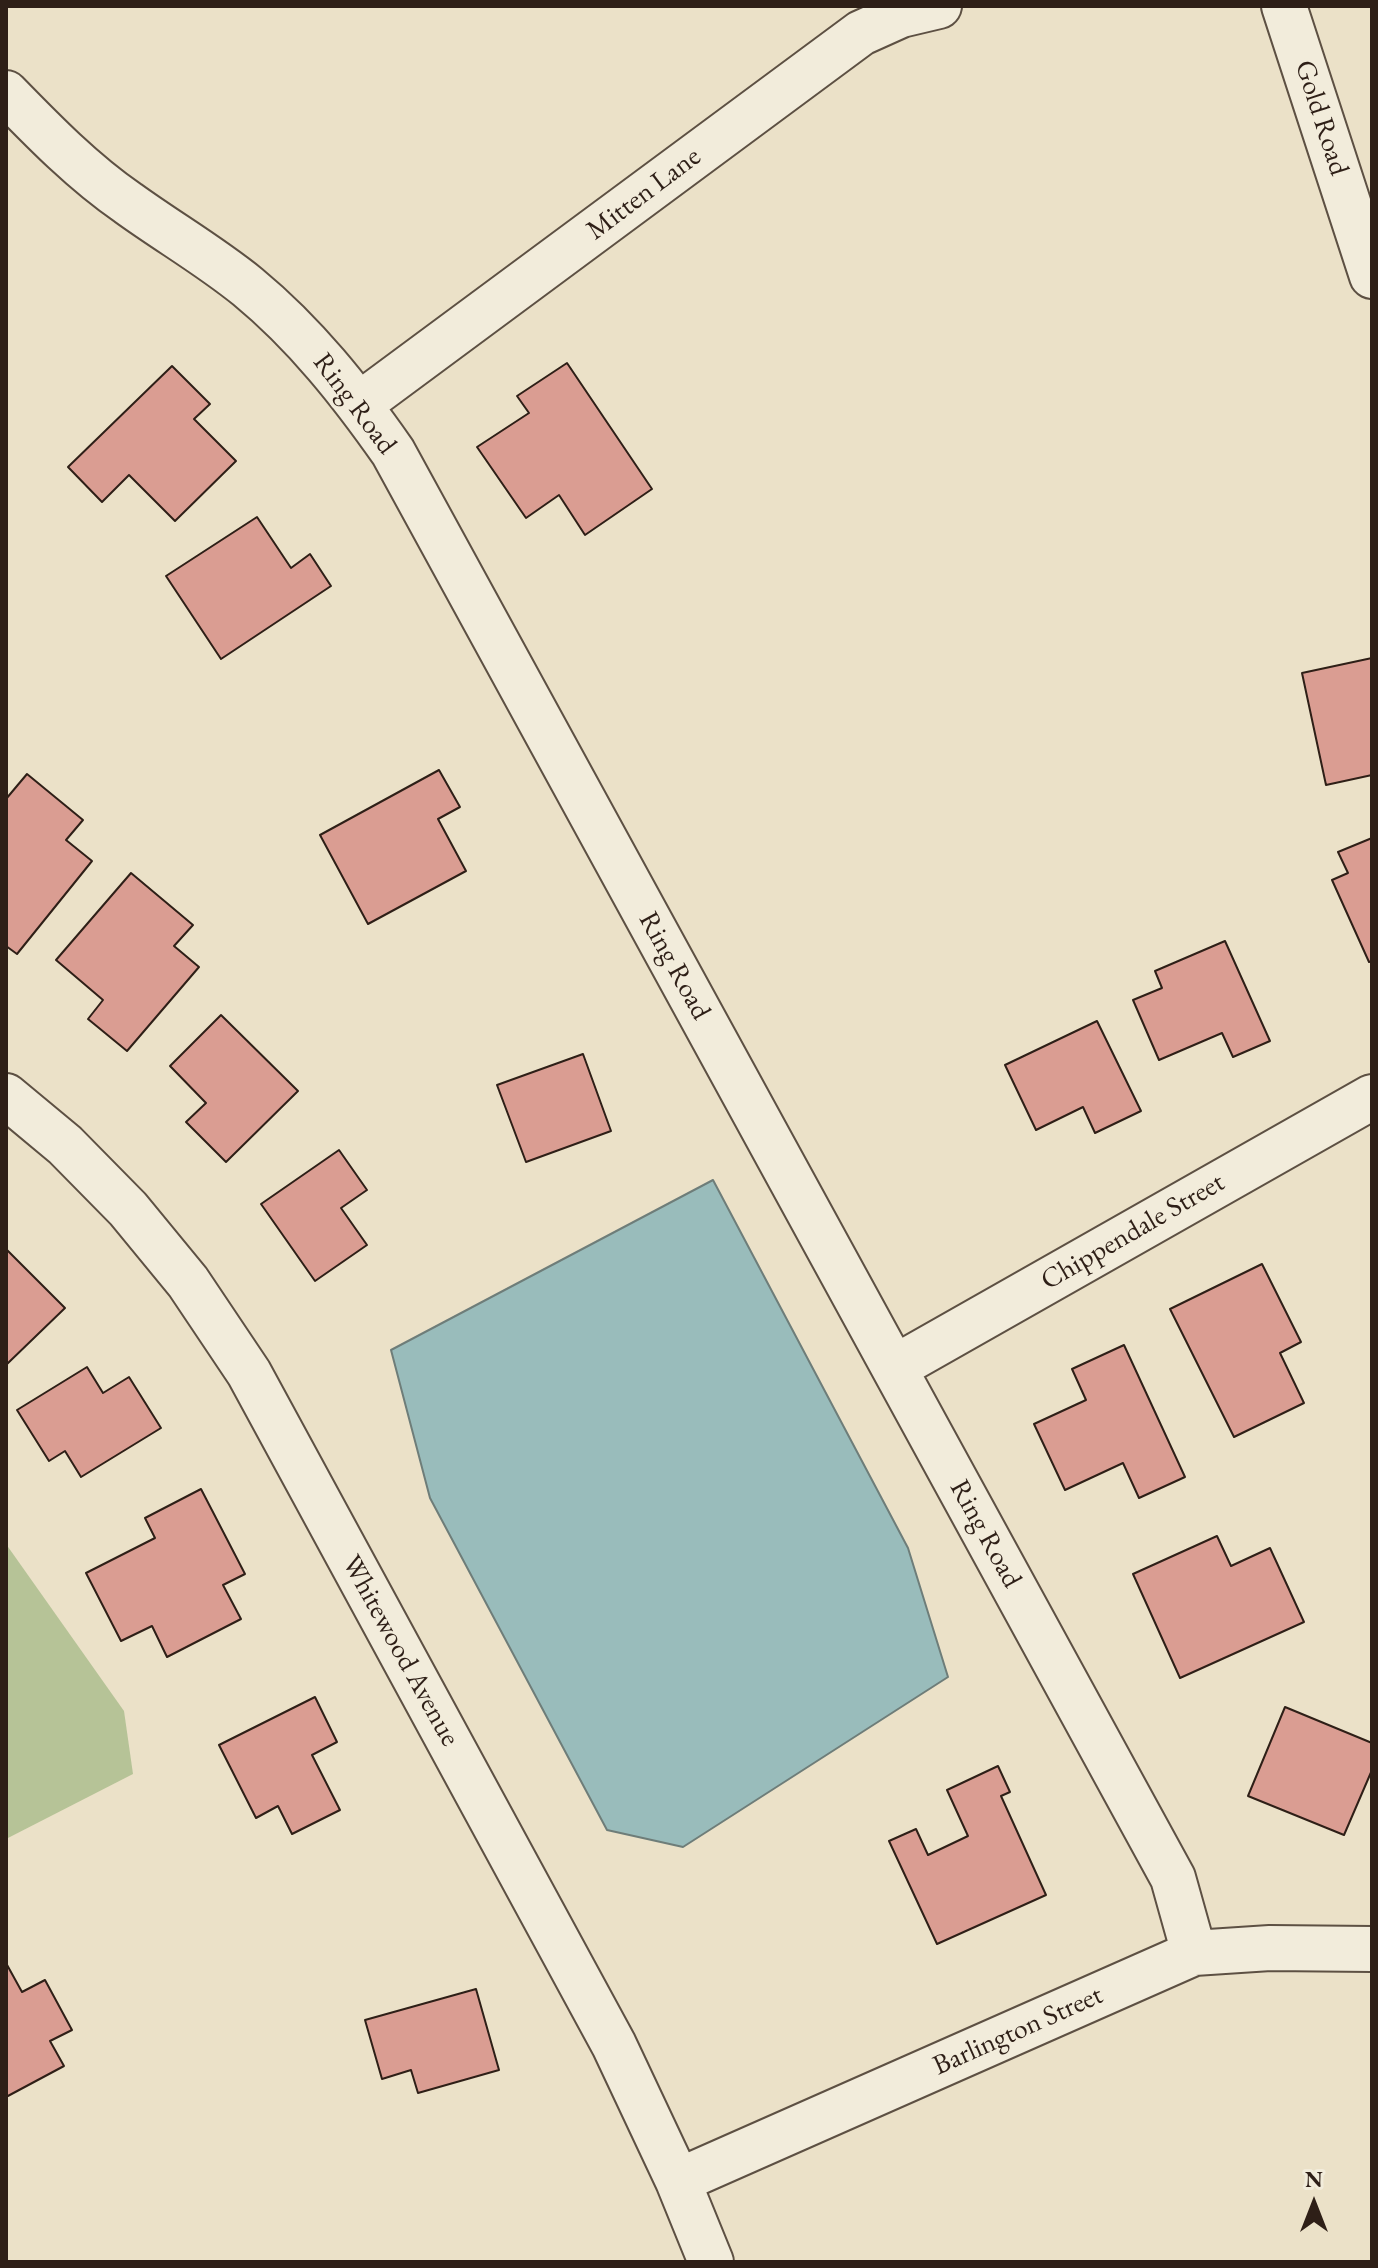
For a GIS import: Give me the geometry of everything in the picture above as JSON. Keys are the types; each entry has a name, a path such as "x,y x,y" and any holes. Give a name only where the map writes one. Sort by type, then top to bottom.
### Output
{"street":[{"name":"Mitten Lane","path":"360,404 861,33 901,15 939,6"},
{"name":"Gold Road","path":"1284,6 1372,276"},
{"name":"Ring Road","path":"6,93 52,141 125,202 249,288 308,343 360,404 393,452 1173,1878 1194,1953"},
{"name":"Whitewood Avenue","path":"6,1096 65,1145 128,1209 188,1282 249,1373 614,2045 678,2181 711,2262"},
{"name":"Chippendale Street","path":"894,1368 1372,1097"},
{"name":"Barlington Street","path":"678,2181 1194,1953 1270,1948 1372,1949"}],"green space":[{"path":"6,1544 124,1711 133,1774 6,1839"}],"water":[{"path":"713,1180 908,1548 948,1677 683,1847 607,1830 430,1498 391,1350"}],"building":[{"path":"567,363 652,489 585,535 559,495 526,518 477,447 529,413 517,396"},
{"path":"172,366 210,404 194,419 236,461 175,521 129,475 102,502 68,467"},
{"path":"257,517 291,568 310,554 331,586 221,659 166,576"},
{"path":"1372,658 1372,775 1326,785 1302,673"},
{"path":"439,770 460,807 438,819 466,871 368,924 320,835"},
{"path":"27,774 83,820 66,840 92,861 17,954 6,946 6,799"},
{"path":"1372,838 1372,961 1369,962 1332,880 1348,873 1338,852"},
{"path":"131,873 193,925 174,946 199,967 127,1051 88,1019 103,1000 56,960"},
{"path":"1225,941 1270,1041 1233,1057 1222,1033 1159,1060 1133,1000 1162,988 1155,971"},
{"path":"221,1015 298,1091 226,1162 186,1122 206,1103 170,1066"},
{"path":"1097,1021 1141,1111 1095,1133 1083,1107 1036,1130 1005,1065"},
{"path":"583,1054 611,1131 526,1162 497,1085"},
{"path":"339,1150 367,1190 341,1208 367,1245 315,1281 261,1204"},
{"path":"6,1249 65,1308 6,1365"},
{"path":"1262,1264 1301,1342 1280,1353 1304,1403 1234,1437 1170,1309"},
{"path":"1124,1345 1185,1477 1139,1498 1123,1463 1065,1490 1034,1424 1086,1400 1072,1369"},
{"path":"87,1367 103,1393 129,1377 161,1428 81,1477 65,1451 49,1461 17,1410"},
{"path":"201,1489 245,1574 223,1585 241,1619 167,1657 152,1626 121,1641 86,1573 155,1538 145,1518"},
{"path":"1217,1536 1231,1566 1270,1548 1304,1622 1180,1678 1133,1574"},
{"path":"315,1697 337,1742 312,1755 340,1810 292,1834 278,1806 256,1818 219,1745"},
{"path":"1285,1707 1372,1743 1372,1770 1344,1835 1248,1796"},
{"path":"998,1766 1010,1792 1001,1796 1046,1895 937,1944 889,1841 916,1829 928,1855 968,1836 947,1790"},
{"path":"6,1963 22,1992 45,1980 72,2030 50,2041 64,2066 6,2097"},
{"path":"476,1989 499,2070 418,2093 411,2070 382,2079 365,2020"}]}
